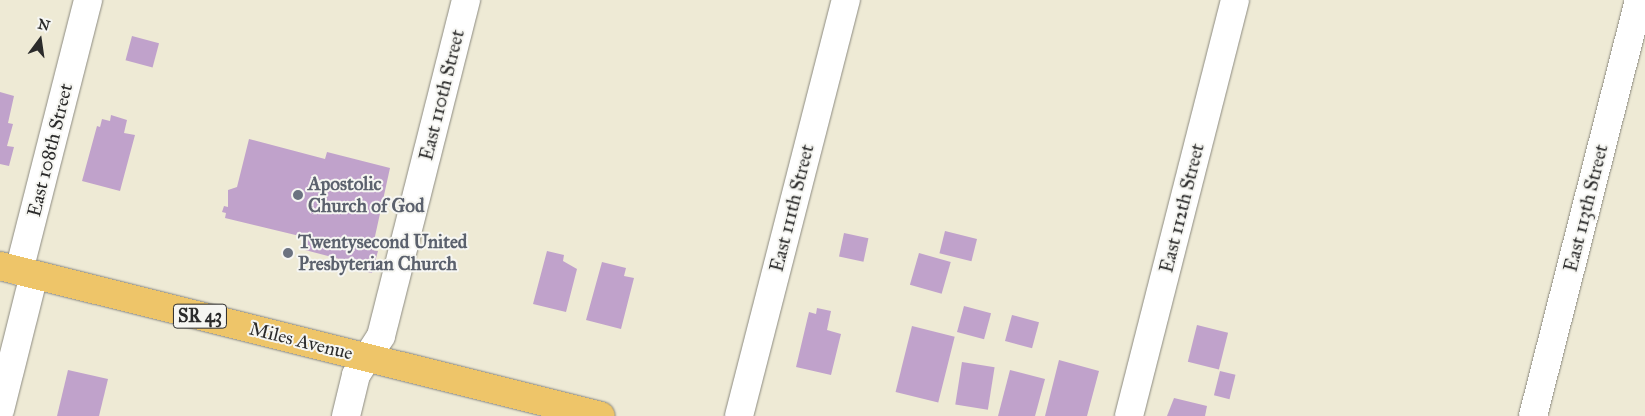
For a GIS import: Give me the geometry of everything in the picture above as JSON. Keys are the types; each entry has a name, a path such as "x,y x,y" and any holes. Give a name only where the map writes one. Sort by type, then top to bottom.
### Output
{"main road":[{"name":"Miles Avenue","path":"18,270 601,416"}],"street":[{"name":"East 108th Street","path":"0,410 18,270 88,0"},
{"name":"East 110th Street","path":"346,416 356,375 381,336 466,0"},
{"name":"East 111th Street","path":"739,416 846,0"},
{"name":"East 112th Street","path":"1129,416 1236,0"},
{"name":"East 113th Street","path":"1533,416 1638,0"}],"building":[{"path":"132,36 159,43 153,67 126,60"},
{"path":"0,92 14,96 8,123 13,124 7,146 14,147 9,166 0,164"},
{"path":"111,115 127,120 124,133 135,135 120,191 82,181 97,126 100,127 102,119 110,121"},
{"path":"249,139 325,159 327,152 390,168 372,250 378,251 372,273 349,268 351,262 305,250 308,238 225,218 226,213 222,212 224,206 228,207 228,190 237,187"},
{"path":"945,231 977,239 971,261 939,253"},
{"path":"844,233 868,238 863,262 839,256"},
{"path":"547,251 564,255 563,261 577,269 566,312 533,304"},
{"path":"919,253 951,262 942,294 910,285"},
{"path":"602,262 626,268 624,276 634,278 621,329 586,320"},
{"path":"964,306 991,313 984,339 957,332"},
{"path":"817,308 831,311 827,330 841,334 831,375 796,367 809,312 816,314"},
{"path":"1012,315 1039,322 1032,348 1005,341"},
{"path":"1197,325 1228,333 1219,370 1188,362"},
{"path":"912,326 955,337 938,403 896,392"},
{"path":"1059,360 1099,371 1087,416 1045,416"},
{"path":"962,362 995,367 988,410 955,404"},
{"path":"68,370 108,379 99,416 57,416"},
{"path":"1010,370 1045,379 1035,416 998,416"},
{"path":"1220,371 1236,375 1229,399 1214,395"},
{"path":"1174,398 1207,406 1205,416 1167,416"}],"place":[{"name":"Apostolic Church of God","path":"298,195"},
{"name":"Twentysecond United Presbyterian Church","path":"288,253"}]}
